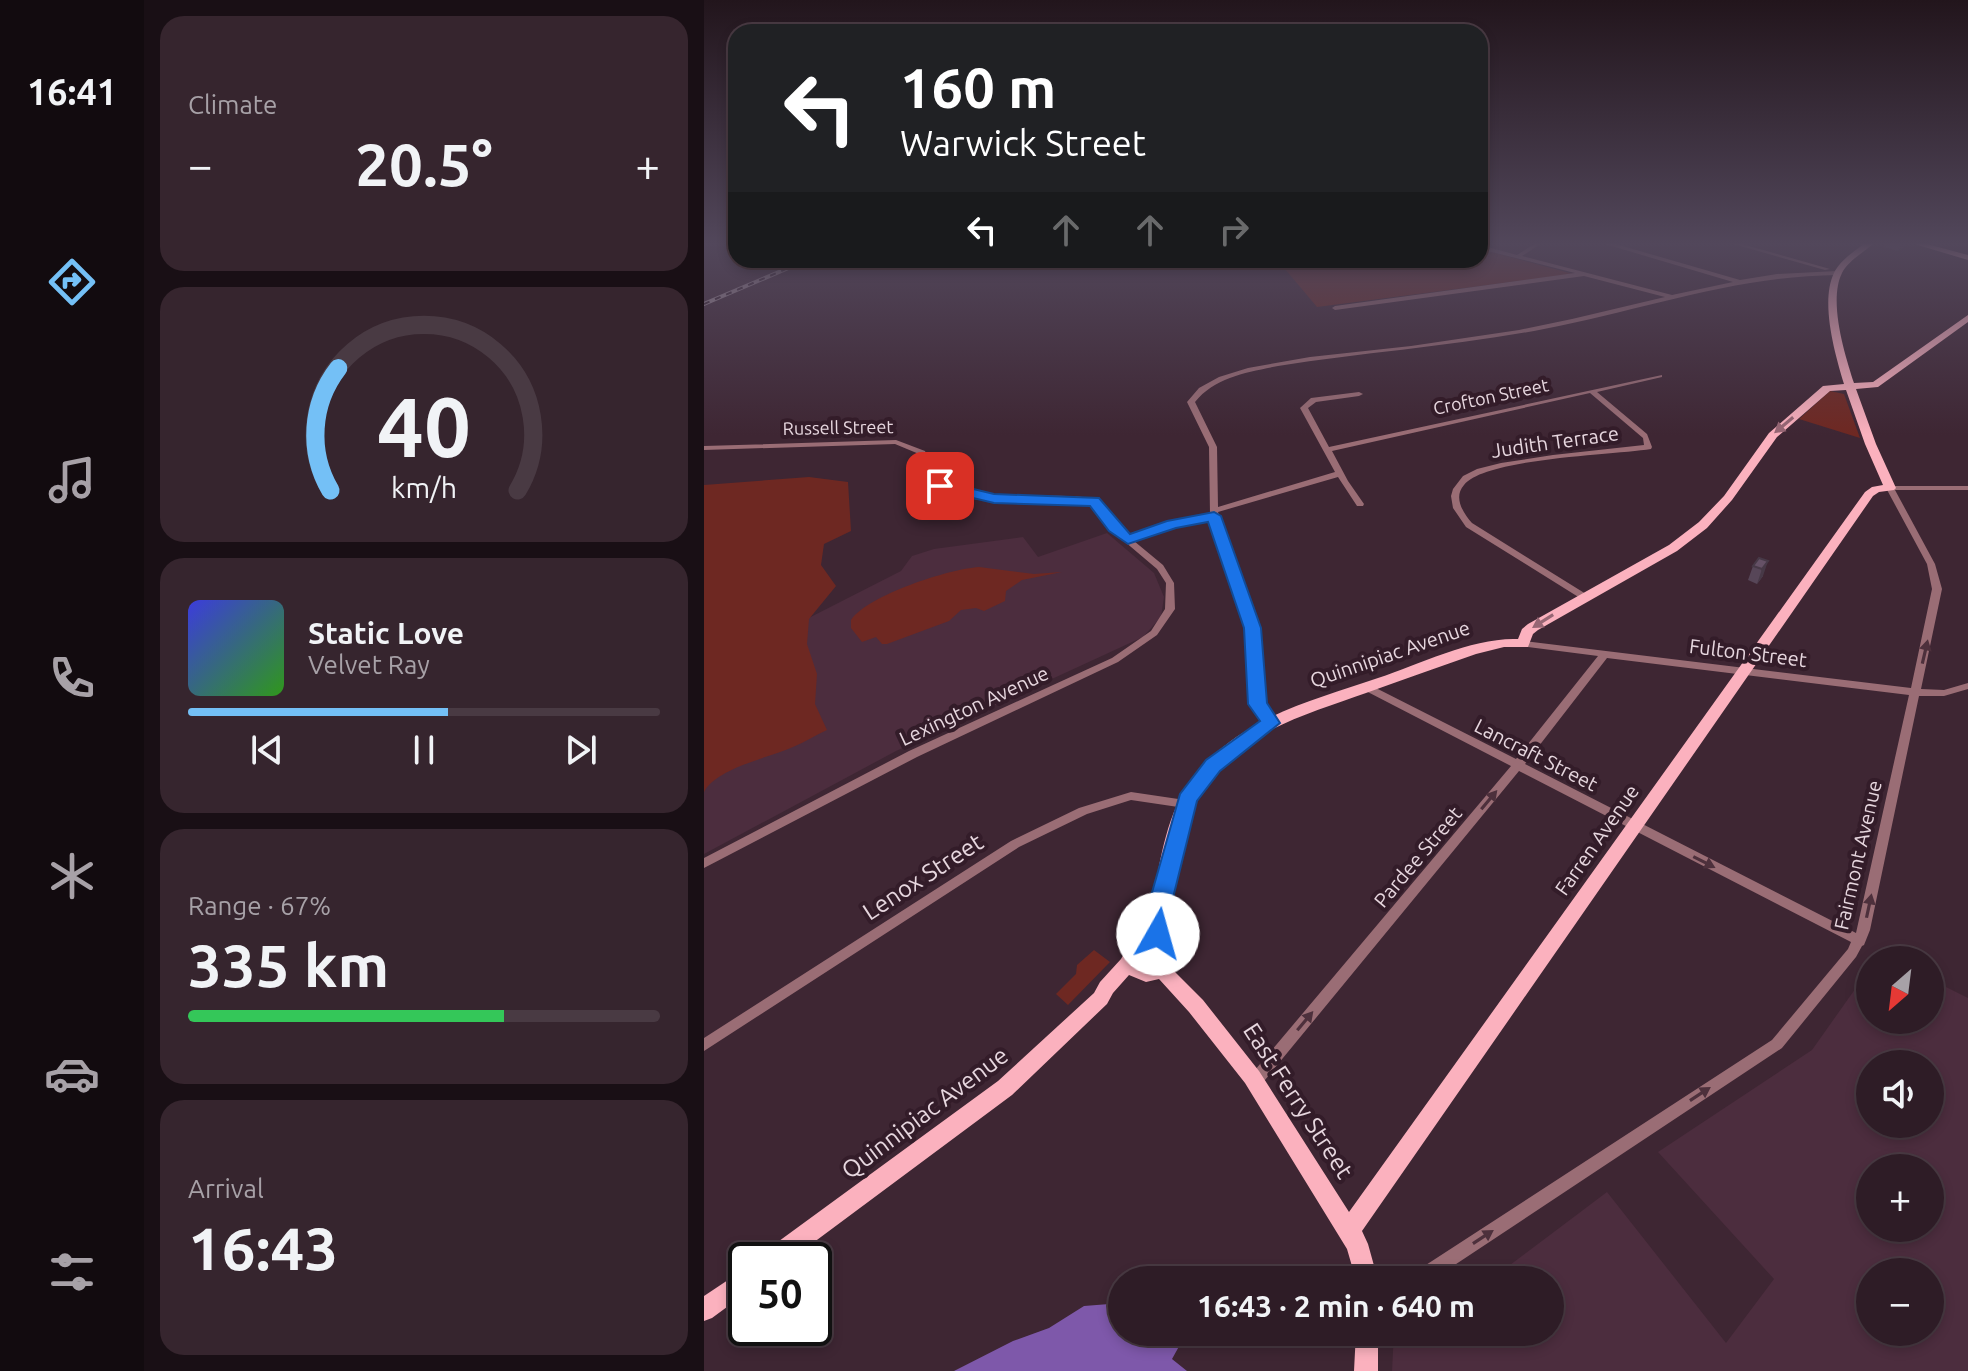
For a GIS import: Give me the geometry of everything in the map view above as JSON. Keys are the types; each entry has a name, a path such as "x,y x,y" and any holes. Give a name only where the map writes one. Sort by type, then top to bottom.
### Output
{"main road":[{"name":"Fairmont Avenue","path":"1833,307 1848,386 1880,471 1890,488"},
{"path":"1523,644 1527,632 1583,596 1673,548 1703,525 1728,498 1773,435 1827,388 1875,385 1968,318"},
{"name":"Farren Avenue","path":"1349,1231 1869,494 1876,489 1890,488"},
{"name":"Quinnipiac Avenue","path":"796,1242 1005,1088 1101,998 1111,995 1154,963 1161,917 1159,910 1185,804 1207,770 1270,723 1473,650 1504,643 1523,644"},
{"name":"Quinnipiac Avenue","path":"1101,998 1103,990 1123,972 1146,938 1152,917 1159,910"},
{"path":"1134,954 1149,945 1154,963"},
{"name":"East Ferry Street","path":"1134,954 1133,969 1154,963 1213,1025 1255,1081 1349,1231 1365,1266"},
{"path":"704,1310 728,1292"},
{"path":"1366,1371 1367,1346"}],"street":[{"path":"1335,308 1342,307"},
{"path":"1270,723 1258,704 1252,628 1214,514 1213,447 1191,402 1205,386 1257,368 1475,339 1558,325 1635,307"},
{"name":"Crofton Street","path":"1329,449 1660,376"},
{"name":"Judith Terrace","path":"1583,596 1469,525 1454,502 1458,487 1466,478 1493,466 1646,440 1593,392"},
{"path":"1359,394 1314,400 1304,408 1329,449 1338,474 1360,504"},
{"name":"Russell Street","path":"704,448 896,442 922,453 932,477 940,486 994,498 1094,501 1103,509 1114,528 1128,540"},
{"path":"1128,540 1338,474"},
{"path":"1890,488 1968,488"},
{"name":"Fairmont Avenue","path":"1439,1266 1777,1044 1860,941 1937,589 1931,564 1890,488"},
{"name":"Lexington Avenue","path":"704,863 913,754 1115,660 1146,641 1167,616 1172,594 1170,583 1160,567 1128,540"},
{"name":"Fulton Street","path":"1523,644 1916,692 1944,693 1968,686"},
{"name":"Pardee Street","path":"1255,1081 1517,766 1605,654"},
{"name":"Lancraft Street","path":"1366,687 1860,941"},
{"name":"Lenox Street","path":"704,1045 1015,844 1083,811 1131,796 1185,804"}],"shaded area":[{"path":"1830,391 1844,394 1860,438 1799,419"},
{"path":"809,477 848,482 851,531 824,544 821,565 836,586 809,619 807,644 817,674 815,704 827,730 793,747 731,770 704,792 704,485"},
{"path":"1107,533 1154,573 1164,597 1161,617 1143,637 896,751 704,854 704,622 793,626 901,571 912,556 934,549 1023,537 1038,557"},
{"path":"979,567 1034,574 1062,572 1022,580 1006,591 1005,601 984,611 976,608 961,610 949,621 887,644 882,644 876,637 862,642 851,628 851,620 874,601 930,578"},
{"path":"1094,950 1110,962 1068,1005 1056,994 1076,974 1077,965"},
{"path":"1944,986 1968,998 1968,1371 1392,1371 1393,1346 1564,1346 1564,1266 1509,1266 1607,1192 1726,1343 1774,1279 1658,1152 1812,1050 1856,988 1856,1034 1944,1034"},
{"path":"1108,1304 1108,1346 1179,1346 1172,1359 1187,1371 954,1371 1013,1341 1049,1328 1084,1306"}],"building":[{"path":"1759,558 1768,561 1762,569 1753,566"}],"route":[{"path":"940,486 994,498 1094,501 1103,509 1114,528 1128,540 1172,524 1214,516 1252,628 1258,704 1270,723 1207,770 1187,799 1159,910 1158,934"}]}
